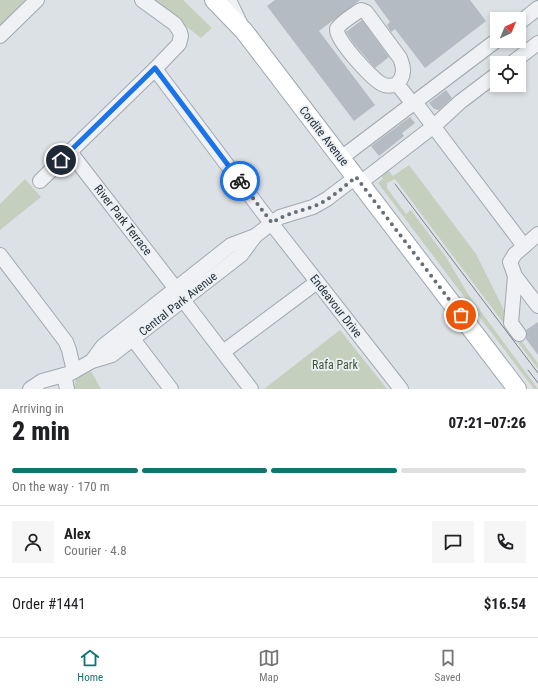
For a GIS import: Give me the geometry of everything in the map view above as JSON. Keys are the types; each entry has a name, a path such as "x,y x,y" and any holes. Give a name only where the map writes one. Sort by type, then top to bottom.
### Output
{"main road":[{"name":"Cordite Avenue","path":"214,0 244,31 517,389"}],"street":[{"path":"0,36 37,0"},
{"path":"40,180 179,44 181,36 175,24 142,0"},
{"path":"229,0 244,31"},
{"path":"526,17 538,8"},
{"path":"361,10 366,12 400,58 403,64 403,72 402,77 397,84 392,86 381,84 356,60 338,36 337,30 339,26 358,11 361,10"},
{"path":"521,56 538,43"},
{"path":"341,158 490,45"},
{"name":"Endeavour Drive","path":"155,68 317,282 401,389"},
{"name":"Central Park Avenue","path":"92,361 103,346 241,255 255,236 280,217 313,207 327,200 358,180 434,126 460,102 490,79"},
{"path":"397,84 434,126 524,246"},
{"name":"River Park Terrace","path":"70,152 252,389"},
{"path":"538,234 515,254 510,262 515,276 538,306"},
{"path":"0,256 66,342 69,350 70,373 67,389"},
{"path":"515,276 511,323 519,334"},
{"path":"223,352 317,282"},
{"name":"Central Park Avenue","path":"30,389 42,381 70,373 92,361 112,355 133,339 180,294"},
{"path":"133,339 171,389"}],"green space":[{"path":"0,0 30,0 0,29"},
{"path":"153,0 183,0 212,28 201,38"},
{"path":"409,165 476,254 516,334 538,363 538,369 395,179 387,183 387,188 406,214 411,210 446,257 468,294 538,389 534,389 378,183 383,179 381,176 388,170 393,176"},
{"path":"25,179 41,197 0,230 0,204"},
{"name":"Rafa Park","path":"340,330 387,389 264,389"},
{"path":"91,371 101,389 76,389 74,387 76,379"}],"building":[{"path":"275,0 360,0 319,31 375,105 354,121 267,6"},
{"path":"374,0 470,0 486,21 425,68 395,29 391,32 387,25 390,22"},
{"path":"362,20 389,57 375,68 354,44 346,32"},
{"path":"446,90 452,98 439,110 434,109 429,103"},
{"path":"410,117 415,123 402,133 404,136 379,156 371,146"},
{"path":"538,322 538,355 526,339 526,330"}],"tram line":[{"path":"395,184 538,373"},
{"path":"528,370 538,383"}],"way so far":[{"path":"240,181 272,223 280,217 313,207 327,200 356,177 461,315"}],"route":[{"path":"61,160 155,68 240,181"}]}
